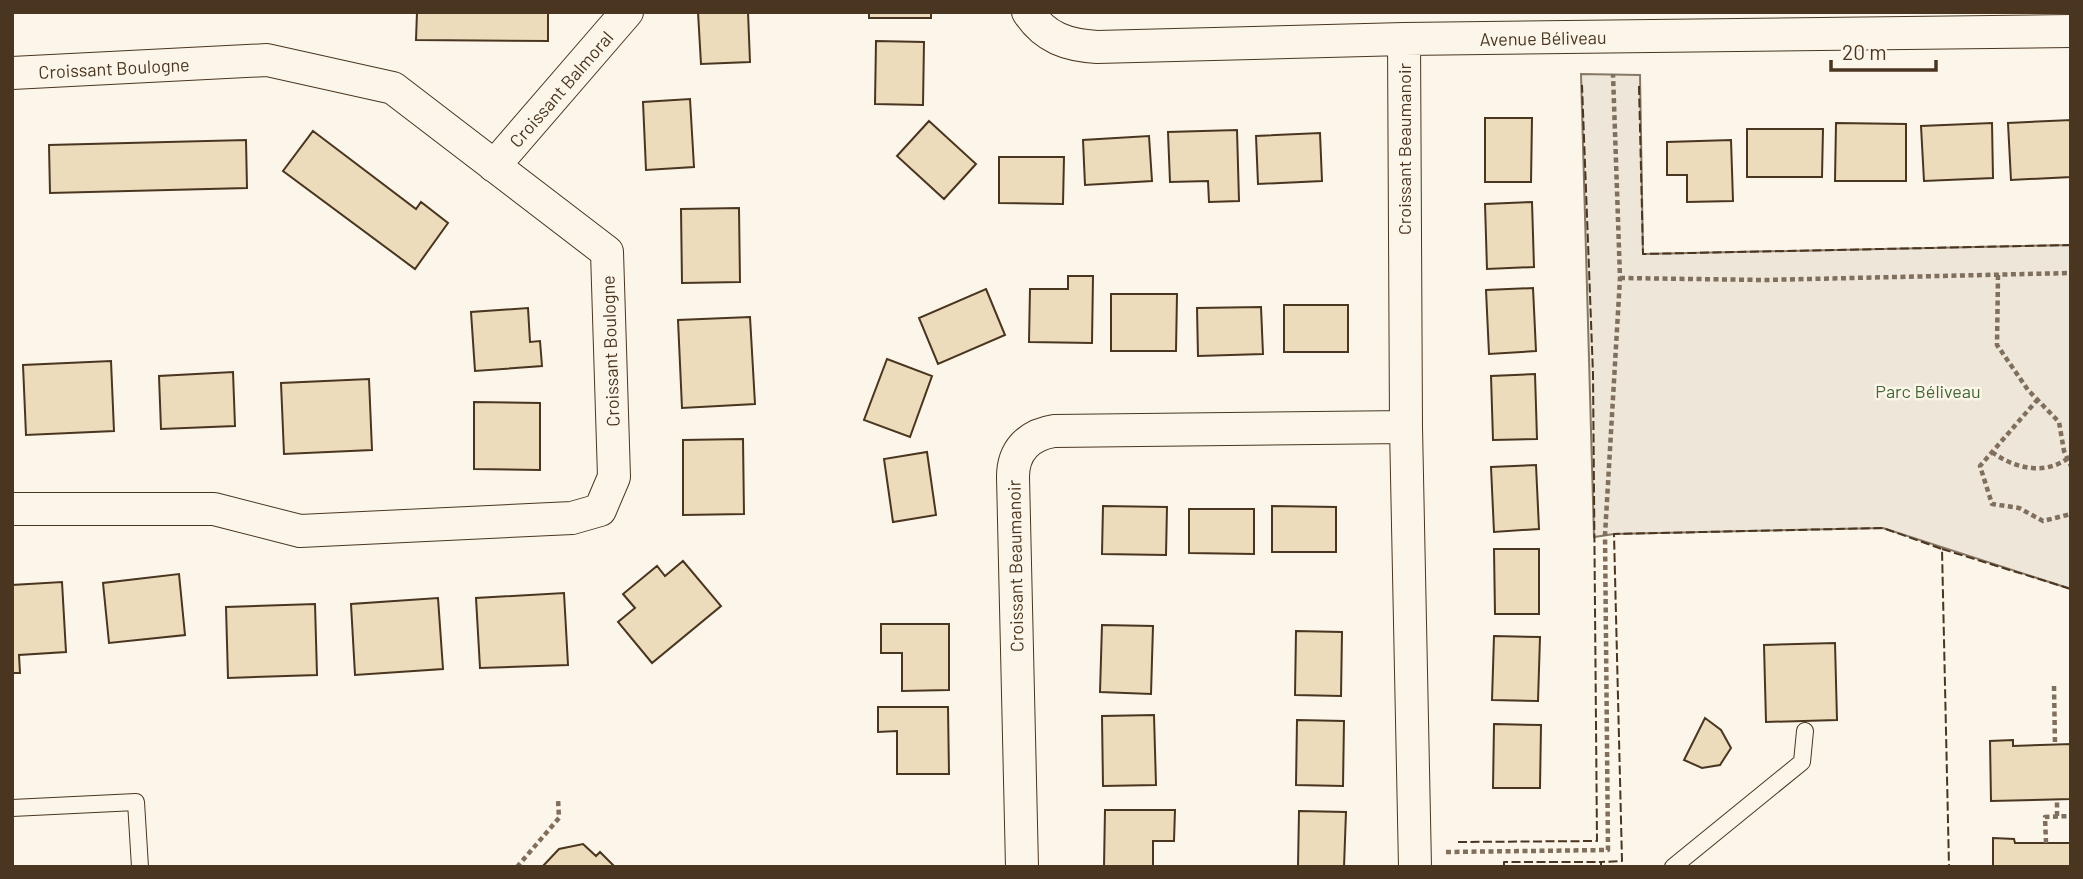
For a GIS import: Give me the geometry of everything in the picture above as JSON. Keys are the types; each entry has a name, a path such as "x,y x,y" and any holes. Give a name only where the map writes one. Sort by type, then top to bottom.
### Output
{"street":[{"name":"Croissant Balmoral","path":"494,166 627,12"},
{"name":"Avenue Béliveau","path":"1028,12 1050,36 1080,46 1404,39 2071,32"},
{"name":"Croissant Beaumanoir","path":"1404,39 1406,427 1427,859"},
{"name":"Croissant Boulogne","path":"12,73 267,60 393,88 607,251 614,477 600,510 572,518 300,531 214,509 12,509"},
{"name":"Croissant Beaumanoir","path":"1022,867 1013,466 1024,445 1032,438 1054,432 1406,427"}],"lane":[{"path":"1673,867 1802,762 1805,731"},
{"path":"12,808 136,802 140,867"}],"path":[{"path":"1427,859 1608,850 1605,535 1620,278 1613,74"},
{"path":"1620,278 1765,280 2071,273"},
{"path":"1998,275 1997,345 2059,422 2071,467"},
{"path":"2038,399 1980,466 1982,482 1992,504 2019,508 2043,521 2071,514"},
{"path":"1992,452 2026,469 2069,458"},
{"path":"2054,686 2054,745"},
{"path":"517,867 558,818 558,799"},
{"path":"2057,799 2057,816"},
{"path":"2046,843 2045,817 2071,816"}],"green space":[{"name":"Parc Béliveau","path":"1581,74 1640,75 1643,254 2071,245 2071,589 1883,528 1614,534 1594,537"}],"building":[{"path":"417,12 548,12 548,41 416,40"},
{"path":"698,12 748,12 750,62 701,64"},
{"path":"869,12 931,12 931,18 869,18"},
{"path":"876,41 924,42 923,105 875,104"},
{"path":"690,99 694,167 646,170 643,102"},
{"path":"1485,118 1532,118 1531,182 1485,182"},
{"path":"2071,120 2071,177 2011,180 2008,123"},
{"path":"929,121 976,164 944,199 897,156"},
{"path":"1836,123 1906,124 1906,181 1835,181"},
{"path":"1992,123 1993,178 1924,181 1921,126"},
{"path":"1747,129 1823,129 1822,177 1747,177"},
{"path":"1237,130 1239,201 1209,202 1208,181 1170,182 1168,132"},
{"path":"313,131 416,209 421,202 448,223 415,269 283,171"},
{"path":"1320,133 1322,181 1258,184 1256,136"},
{"path":"1149,136 1152,181 1085,185 1083,140"},
{"path":"246,140 247,188 50,193 49,145"},
{"path":"1731,140 1733,201 1687,202 1687,175 1667,175 1667,142"},
{"path":"999,157 1064,157 1063,204 999,203"},
{"path":"1532,202 1534,267 1487,269 1485,204"},
{"path":"739,208 740,282 682,283 681,209"},
{"path":"1068,276 1093,276 1092,343 1029,342 1030,289 1068,289"},
{"path":"1533,288 1536,351 1489,354 1486,290"},
{"path":"986,289 1005,335 938,364 919,318"},
{"path":"1111,294 1177,294 1176,351 1111,351"},
{"path":"1284,305 1348,305 1348,352 1284,352"},
{"path":"1261,307 1263,354 1198,356 1197,308"},
{"path":"528,308 530,342 540,341 542,366 475,371 471,312"},
{"path":"750,317 755,404 682,408 678,320"},
{"path":"887,359 932,376 910,437 864,420"},
{"path":"111,361 114,431 26,435 23,365"},
{"path":"233,372 235,426 161,429 159,376"},
{"path":"1535,374 1537,439 1493,440 1491,376"},
{"path":"369,379 372,450 284,454 281,383"},
{"path":"474,402 540,403 540,470 474,469"},
{"path":"743,439 744,514 683,515 683,440"},
{"path":"927,452 936,515 893,522 884,459"},
{"path":"1536,465 1539,529 1494,532 1491,467"},
{"path":"1103,506 1167,507 1166,555 1102,554"},
{"path":"1272,506 1336,507 1336,552 1272,552"},
{"path":"1189,509 1254,509 1254,554 1189,553"},
{"path":"1494,549 1539,549 1539,614 1495,614"},
{"path":"683,561 721,606 652,663 618,622 635,608 623,594 657,566 665,576"},
{"path":"179,574 185,635 109,643 103,583"},
{"path":"62,582 66,652 19,655 20,673 12,673 12,585"},
{"path":"564,593 568,665 480,668 476,598"},
{"path":"438,598 443,669 355,675 351,604"},
{"path":"315,604 317,675 228,678 226,607"},
{"path":"881,624 949,624 949,690 902,691 902,653 881,653"},
{"path":"1102,625 1153,626 1151,694 1100,692"},
{"path":"1296,631 1342,632 1341,696 1295,695"},
{"path":"1494,636 1540,637 1538,701 1492,700"},
{"path":"1835,643 1837,720 1766,722 1764,645"},
{"path":"878,707 948,707 949,774 897,774 897,731 878,732"},
{"path":"1154,715 1156,785 1103,786 1102,716"},
{"path":"1705,718 1721,730 1731,748 1720,765 1702,768 1684,760"},
{"path":"1297,720 1344,721 1343,786 1296,785"},
{"path":"1494,724 1541,725 1540,788 1493,788"},
{"path":"2013,740 2013,746 2071,744 2071,799 1991,801 1990,741"},
{"path":"1105,810 1175,810 1174,841 1153,841 1153,867 1104,867"},
{"path":"1299,811 1346,812 1344,867 1298,867"},
{"path":"1993,838 2014,839 2015,843 2071,843 2071,867 1993,867"},
{"path":"583,844 596,856 600,852 615,867 542,867 559,849"}],"fence":[{"path":"1458,842 1597,841 1593,374 1582,85"},
{"path":"1639,86 1643,254 2071,245"},
{"path":"1601,867 1601,862 1622,861 1614,534 1883,528 1942,549 1949,867"},
{"path":"1942,549 2071,589"},
{"path":"1504,867 1504,862 1601,862"}]}
